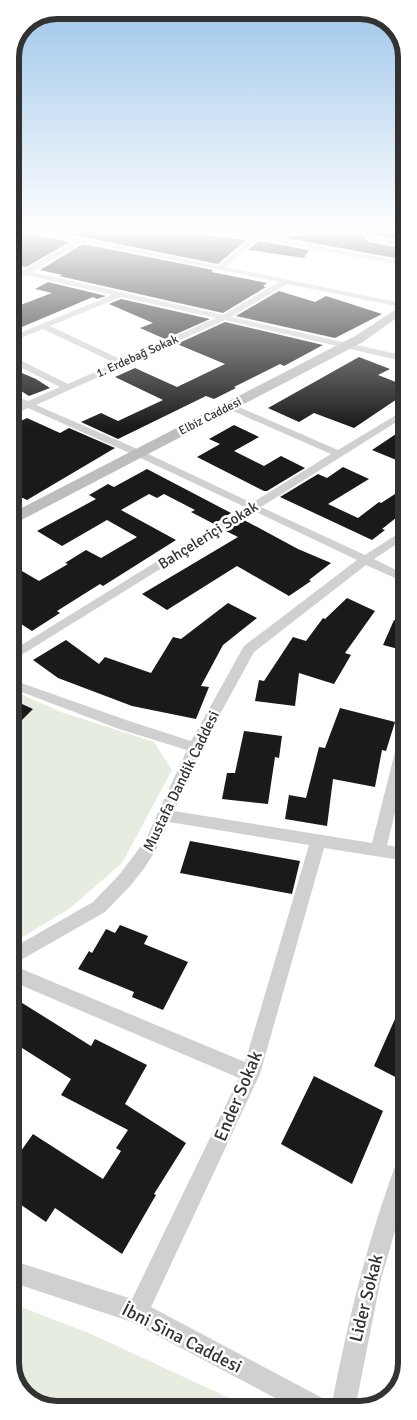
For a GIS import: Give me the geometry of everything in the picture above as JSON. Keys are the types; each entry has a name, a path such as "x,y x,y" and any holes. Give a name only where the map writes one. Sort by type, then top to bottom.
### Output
{"street":[{"path":"19,336 117,295"},
{"path":"125,295 398,357"},
{"name":"1. Erdebağ Sokak","path":"19,409 223,318 262,295"},
{"path":"355,295 398,304"},
{"name":"Elbiz Caddesi","path":"19,516 348,345 375,329 398,312"},
{"path":"43,326 122,363"},
{"path":"19,363 67,387"},
{"path":"19,401 138,453 398,575"},
{"path":"229,406 339,454"},
{"name":"Bahçeleriçi Sokak","path":"19,652 398,418"},
{"name":"Mustafa Dandik Caddesi","path":"19,953 99,907 126,880 152,844 195,747 250,649 364,560 398,537"},
{"path":"19,685 115,721 195,747"},
{"path":"378,851 398,766"},
{"path":"164,815 398,854"},
{"name":"Ender Sokak","path":"137,1312 251,1074 318,841"},
{"path":"19,976 251,1074"},
{"name":"Lider Sokak","path":"345,1401 368,1285 384,1227 398,1187"},
{"name":"İbni Sina Caddesi","path":"19,1274 137,1312 305,1401"}],"shaded area":[{"path":"19,694 61,712 154,742 172,770 122,863 69,909 19,939"},
{"path":"19,1306 91,1334 236,1401 49,1401 36,1395 28,1388 19,1371"}],"building":[{"path":"46,295 106,296 97,299 93,297 19,328 19,306"},
{"path":"144,295 252,295 223,313"},
{"path":"272,295 293,295 315,302 326,296 382,314 335,338 236,316"},
{"path":"121,299 210,319 165,339 140,328 153,323 109,304"},
{"path":"225,322 323,345 284,366 280,364 214,399 206,396 118,439 81,422 101,413 118,421 163,400 115,377 135,368 177,387 225,364 177,344"},
{"path":"359,357 390,369 378,375 398,383 398,398 354,428 314,413 299,422 268,408"},
{"path":"19,372 50,388 29,396 19,390"},
{"path":"27,418 60,433 69,428 115,448 27,500 19,496 19,422"},
{"path":"234,425 259,437 234,451 264,466 281,456 305,468 264,491 197,457 220,444 209,439"},
{"path":"398,432 398,461 372,450"},
{"path":"343,467 369,479 328,504 358,518 379,502 381,503 398,492 398,516 372,540 280,497 318,474 327,478"},
{"path":"147,469 231,513 214,524 191,512 195,510 164,494 157,498 149,494 121,510 176,540 103,586 100,584 57,611 60,613 32,631 21,624 19,625 19,569 39,581 68,564 65,563 86,550 101,558 137,537 107,520 62,546 37,531 96,499 89,495 108,484 114,487"},
{"path":"244,520 298,549 331,563 309,580 311,581 289,596 237,566 167,610 142,594 238,537 226,531"},
{"path":"347,598 375,611 345,653 351,655 334,684 299,673 295,706 255,701 259,680 264,681 293,637 306,641 323,618 325,619"},
{"path":"228,603 257,618 223,645 201,686 209,687 196,719 132,706 58,678 33,660 66,640 99,664 105,657 151,673 173,637 181,639"},
{"path":"394,620 398,622 398,649 383,645"},
{"path":"19,703 33,709 19,723"},
{"path":"340,708 395,722 386,751 382,750 375,787 333,779 327,826 285,819 289,795 306,798 319,747 325,748"},
{"path":"244,731 282,736 279,758 275,757 268,804 222,799 227,773 235,773"},
{"path":"190,841 300,861 292,894 180,873"},
{"path":"120,925 148,936 144,944 188,962 163,1010 132,997 134,992 78,969 89,951 92,953 106,929 115,933"},
{"path":"19,1001 91,1046 95,1039 147,1065 125,1104 186,1143 154,1194 156,1195 122,1254 55,1208 46,1222 19,1203 19,1154 33,1134 103,1179 121,1151 116,1148 128,1130 61,1095 71,1079 19,1046"},
{"path":"398,1012 398,1078 374,1066"},
{"path":"314,1076 383,1111 352,1184 281,1144"}]}
